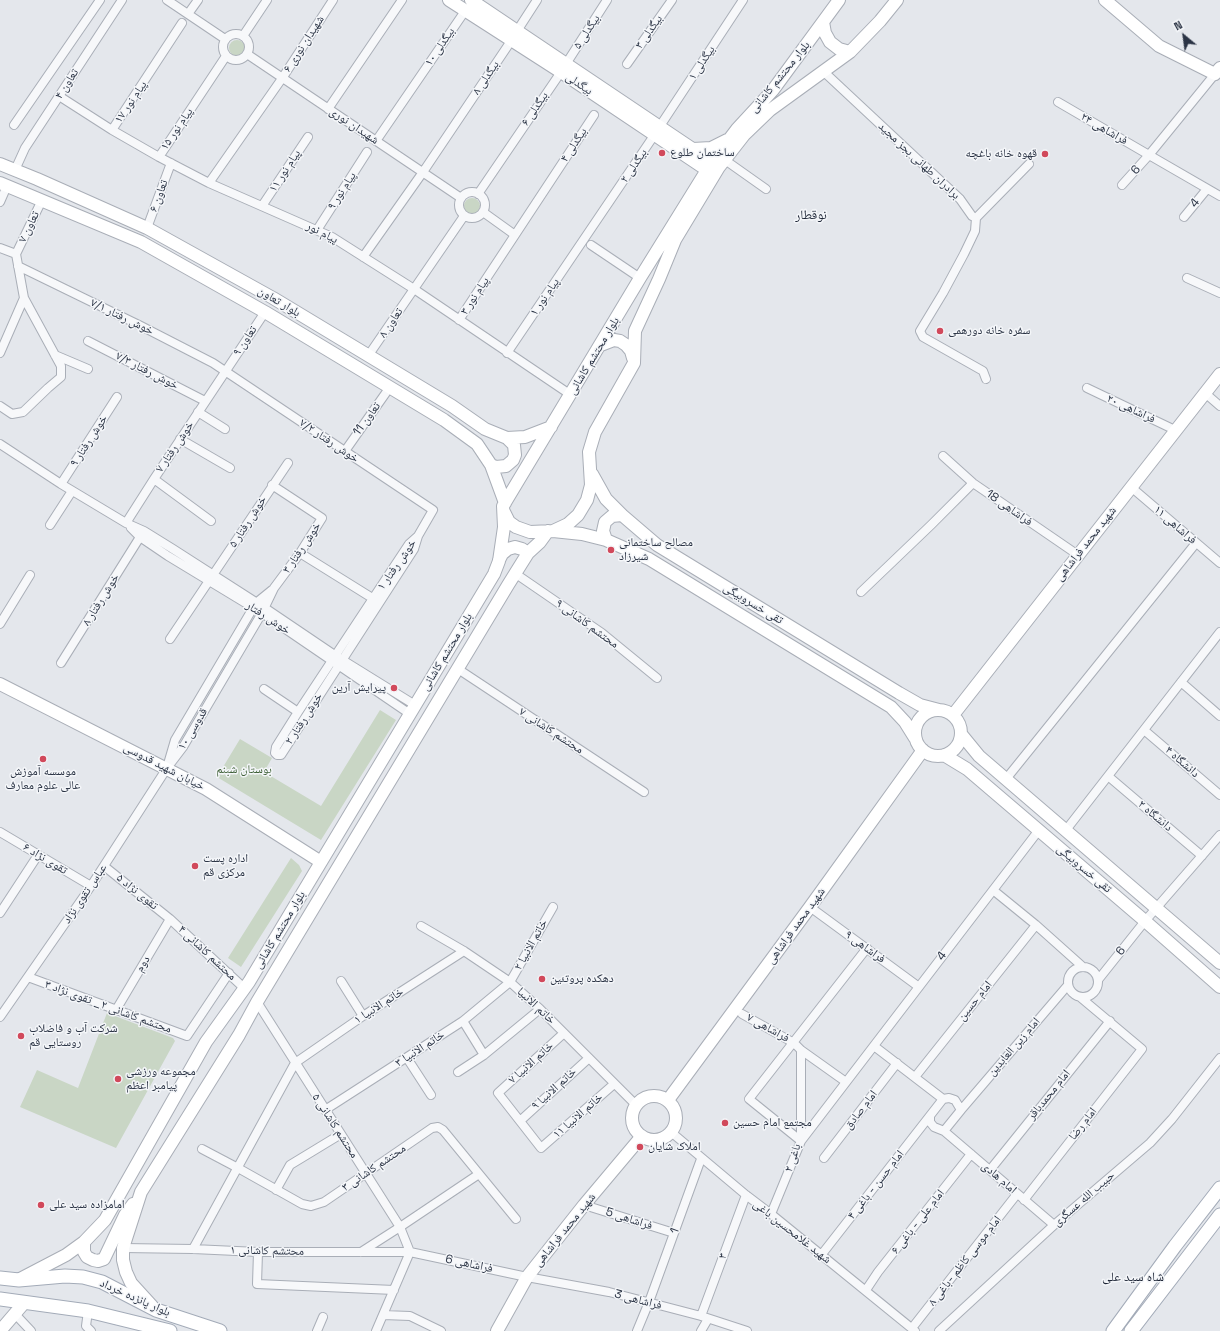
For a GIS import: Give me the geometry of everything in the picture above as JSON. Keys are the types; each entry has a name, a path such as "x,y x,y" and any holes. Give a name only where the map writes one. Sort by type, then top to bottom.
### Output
{"main road":[{"name":"بیگدلی","path":"448,0 465,11 514,36 658,130 710,166"},
{"name":"بیگدلی","path":"472,0 514,36"},
{"path":"465,11 472,0"},
{"name":"بلوار محتشم کاشانی","path":"19,1280 66,1256 84,1242 105,1220 206,1042 244,988 494,574 499,560 504,527 504,505 601,345 642,274 710,166 731,137 773,90 839,0"},
{"name":"بلوار محتشم کاشانی","path":"156,1310 131,1283 123,1260 123,1248 141,1192 239,1034 528,554 550,531 568,524 578,515 587,500 591,485 589,452 595,432 634,363 635,331 675,240 719,167 744,135 770,110 850,52 880,21 897,0"},
{"path":"1105,0 1159,46 1218,71"},
{"path":"823,22 824,33 830,42 839,49 850,52"},
{"name":"بیگدلی","path":"658,130 693,149 710,166"},
{"path":"693,149 711,148 722,144 731,137"},
{"name":"بلوار تعاون","path":"0,164 147,228 273,298 452,406 485,429 506,438 525,437 551,427"},
{"path":"4,184 15,170"},
{"name":"بلوار تعاون","path":"4,184 141,242 265,312 444,420 477,444 491,465 504,505"},
{"path":"642,274 652,268 658,273 659,279"},
{"path":"601,345 614,340 620,341 631,351 634,363"},
{"name":"شهید محمد فراشاهی","path":"953,715 1220,374"},
{"path":"491,465 496,467 506,466 513,460 515,455 514,445 506,438"},
{"name":"تقی خسروبیگی","path":"589,470 606,499 657,545 899,693 920,705 939,710"},
{"name":"تقی خسروبیگی","path":"504,505 505,516 509,522 516,527 530,532 550,531 582,534 606,540 649,559 891,707 905,722 915,738"},
{"path":"606,540 603,532 605,522 612,516 622,515"},
{"path":"499,560 502,554 508,549 515,547 522,549 528,554"},
{"name":"خیابان شهید قدوسی","path":"0,684 206,788 321,862"},
{"path":"932,710 946,711 953,715 960,727 961,734 960,741 956,748 944,755 936,756 929,754 918,745 915,738 915,731 916,724 920,718 932,710"},
{"name":"تقی خسروبیگی","path":"961,734 979,756 1220,963"},
{"name":"شهید محمد فراشاهی","path":"668,1100 923,750"},
{"name":"تقی خسروبیگی","path":"944,755 967,769 1220,987"},
{"path":"651,1096 660,1096 668,1100 674,1107 676,1115 675,1124 671,1132 665,1137 657,1139 649,1139 642,1136 636,1130 633,1122 633,1113 636,1105 643,1099 651,1096"},
{"name":"شهید محمد فراشاهی","path":"497,1331 527,1277 584,1205 642,1136"},
{"path":"1113,1331 1175,1246 1220,1188"},
{"path":"84,1242 84,1252 87,1257 98,1261 104,1259 125,1215 141,1192"},
{"path":"1132,1331 1220,1215"},
{"name":"بلوار پانزده خرداد","path":"0,1278 19,1280 65,1276 83,1277 102,1282 156,1310 220,1331"},
{"name":"بلوار پانزده خرداد","path":"0,1299 88,1311 170,1331"},
{"path":"0,1331 24,1302"}],"street":[{"path":"14,125 100,0"},
{"name":"تعاون ۴","path":"15,170 25,148 122,0"},
{"path":"167,0 225,39"},
{"path":"188,14 198,0"},
{"path":"243,36 267,0"},
{"name":"شهیدان نوری ۶","path":"209,183 282,78 333,0"},
{"path":"328,108 402,0"},
{"name":"بیگدلی ۸","path":"363,257 461,116 537,0"},
{"name":"بیگدلی ۵","path":"564,68 607,0"},
{"name":"بیگدلی ۳","path":"627,64 672,0"},
{"name":"بیگدلی ۱","path":"658,130 743,0"},
{"name":"بیگدلی ۱۰","path":"376,141 465,11"},
{"name":"پیام نور ۱۷","path":"112,130 182,23"},
{"path":"236,33 243,36 249,43 247,54 238,60 234,60 226,56 223,47 225,39 236,33"},
{"name":"شهیدان نوری","path":"247,54 461,198"},
{"name":"پیام نور ۱۵","path":"159,157 226,56"},
{"name":"بیگدلی ۶","path":"478,194 564,68"},
{"name":"برادران طهانی بجز مجید","path":"822,71 960,199 972,216 976,218"},
{"path":"1149,155 1218,71"},
{"name":"پیام نور","path":"58,96 112,130 171,164 209,183 332,237 414,289 571,395"},
{"name":"فراشاهی ۲۴","path":"1058,102 1220,196"},
{"name":"بیگدلی ۴","path":"515,235 594,115"},
{"name":"بیگدلی ۲","path":"583,241 658,130"},
{"name":"پیام نور ۱۱","path":"262,206 308,137"},
{"name":"پیام نور ۹","path":"317,230 367,152"},
{"name":"6","path":"1122,185 1149,155"},
{"path":"725,160 766,190"},
{"name":"تعاون ۶","path":"147,228 171,164"},
{"path":"986,379 983,371 922,336 920,331 964,254 975,231 976,218 1029,164"},
{"path":"0,202 4,184"},
{"name":"4","path":"1184,217 1207,189"},
{"path":"472,192 478,194 483,198 485,206 483,212 478,217 474,218 464,216 459,210 458,206 461,198 472,192"},
{"name":"تعاون ۷","path":"16,254 42,200"},
{"path":"483,212 515,235"},
{"name":"تعاون ۸","path":"368,356 464,216"},
{"name":"پیام نور ۳","path":"460,320 515,235"},
{"name":"پیام نور ۱","path":"507,353 583,241"},
{"path":"591,246 642,274"},
{"path":"0,248 16,254 24,298 61,366 61,377 23,412 12,414 0,406"},
{"name":"خوش رفتار ۷/۱","path":"18,266 141,326 226,371"},
{"path":"1187,278 1220,294"},
{"path":"0,353 24,298"},
{"name":"تعاون ۹","path":"226,371 265,312"},
{"name":"خوش رفتار ۷/۳","path":"88,341 205,401"},
{"path":"55,355 88,369"},
{"name":"خوش رفتار ۷","path":"126,523 226,371"},
{"name":"خوش رفتار ۷/۲","path":"226,371 433,510"},
{"name":"تعاون 11","path":"345,451 390,388"},
{"name":"فراشاهی ۲۰","path":"1087,388 1175,430"},
{"path":"1205,393 1220,406"},
{"name":"خوش رفتار ۹","path":"61,484 117,397"},
{"path":"198,412 225,430"},
{"path":"180,439 230,468"},
{"name":"خوش رفتار","path":"0,444 61,484 126,523 144,531 211,578"},
{"name":"فراشاهی 18","path":"943,456 972,483 1078,555"},
{"name":"خوش رفتار ۵","path":"170,639 288,463"},
{"path":"154,479 211,521"},
{"path":"861,592 931,525 972,483"},
{"name":"خوش رفتار ۳","path":"272,485 322,518 300,553 274,588"},
{"name":"فراشاهی ۱۱","path":"1131,487 1220,563"},
{"path":"50,525 72,490"},
{"name":"خوش رفتار ۱","path":"337,660 377,600 414,549 418,536 433,510"},
{"name":"خوش رفتار","path":"126,523 140,537 263,610 412,709"},
{"name":"خوش رفتار ۸","path":"61,663 140,537"},
{"path":"1006,779 1196,543"},
{"path":"300,553 377,600"},
{"name":"محتشم کاشانی ۹","path":"516,574 602,633 656,678"},
{"path":"0,624 30,575"},
{"name":"قدوسی ۱۰","path":"167,768 175,740 254,605 274,588"},
{"name":"قدوسی ۱۰","path":"167,768 183,747 263,610 274,588"},
{"path":"1066,830 1181,682 1219,636"},
{"name":"خوش رفتار ۲","path":"337,660 281,755 276,755 276,747 298,712 337,660"},
{"name":"محتشم کاشانی ۷","path":"458,669 644,792"},
{"path":"1181,682 1220,716"},
{"path":"264,689 298,712"},
{"name":"دانشگاه ۴","path":"1144,730 1220,795"},
{"name":"عباس تقوی نژاد","path":"0,1017 91,886 167,768"},
{"name":"دانشگاه ۲","path":"1108,776 1202,856"},
{"name":"4","path":"801,1141 1038,830"},
{"name":"تقوی نژاد ۶","path":"0,832 91,886"},
{"name":"6","path":"1098,980 1145,921 1220,835"},
{"path":"0,913 38,855"},
{"name":"تقوی نژاد ۵","path":"104,866 170,919"},
{"path":"993,890 1036,925 1083,967 1096,974 1098,980 1096,989 1090,996 1080,998"},
{"name":"خاتم الانبیا ۲","path":"510,982 552,907"},
{"name":"فراشاهی ۹","path":"810,907 919,987"},
{"name":"محتشم کاشانی ۴","path":"170,919 244,988"},
{"name":"دوم","path":"116,1010 170,919"},
{"name":"امام حسین","path":"914,1077 1036,925"},
{"name":"خاتم الانبیا","path":"421,926 464,951 510,982 540,1009 636,1105"},
{"path":"846,1082 801,1050 794,1042 867,948"},
{"name":"خاتم الانبیا ۱","path":"295,1063 363,1016 464,951"},
{"path":"1083,967 1075,970 1069,976 1068,985 1072,993 1110,1021"},
{"name":"محتشم کاشانی ۲_ تقوی نژاد ۳","path":"28,977 187,1036 229,973"},
{"path":"341,981 363,1016"},
{"name":"خاتم الانبیا ۳","path":"325,1110 463,1021 510,982"},
{"name":"امام زین العابدین","path":"944,1131 1068,985"},
{"name":"محتشم کاشانی ۵","path":"257,1002 400,1227 410,1252"},
{"path":"458,1072 484,1054 540,1009"},
{"name":"فراشاهی ۷","path":"742,1014 794,1042"},
{"path":"463,1021 484,1054"},
{"name":"امام رضا","path":"1024,1200 1142,1049 1110,1021"},
{"name":"امام محمدباقر","path":"990,1170 1110,1021"},
{"name":"خاتم الانبیا ۷","path":"520,1120 498,1093 564,1033"},
{"name":"باغی ۲","path":"772,1214 801,1141 749,1099 794,1042"},
{"path":"874,1046 943,1099 949,1098 955,1100 961,1110"},
{"path":"801,1050 801,1141"},
{"path":"407,1058 431,1095"},
{"name":"خاتم الانبیا ۹","path":"520,1120 589,1058"},
{"name":"حبیب الله عسگری","path":"939,1331 1054,1226 1150,1142 1172,1119 1220,1058"},
{"path":"193,1248 295,1063"},
{"name":"امام صادق","path":"824,1158 897,1063"},
{"name":"خاتم الانبیا ۱۱","path":"520,1120 541,1148 614,1084"},
{"name":"امام حسن - باغی ۴","path":"822,1254 943,1099"},
{"name":"امام هادی","path":"930,1117 930,1122 934,1127 944,1131 1054,1226"},
{"name":"محتشم کاشانی ۳","path":"202,1149 302,1204 311,1206 324,1202 432,1128 438,1127 443,1130 516,1219"},
{"name":"شهید غلامحسین باغی","path":"671,1132 746,1196 772,1214 822,1254 913,1330"},
{"path":"276,1190 290,1165 341,1134"},
{"name":"امام علی - باغی ۶","path":"866,1290 878,1272 971,1154"},
{"name":"1","path":"636,1331 701,1159"},
{"path":"361,1252 479,1174"},
{"name":"امام موسی کاظم -باغی ۸","path":"913,1330 1017,1194"},
{"name":"۳","path":"701,1331 704,1318 746,1196"},
{"name":"فراشاهی 5","path":"584,1205 674,1233"},
{"name":"محتشم کاشانی ۱","path":"123,1248 193,1248 258,1252 410,1252"},
{"path":"258,1252 257,1284 394,1290"},
{"path":"376,1331 410,1252"},
{"name":"فراشاهی 6","path":"410,1252 527,1277"},
{"name":"فراشاهی 3","path":"527,1277 609,1292 747,1331"},
{"path":"88,1311 86,1326 91,1331"},
{"path":"15,1314 31,1331"},
{"path":"383,1315 410,1316 441,1331"},
{"path":"317,1331 323,1317"}],"green space":[{"path":"237,40 243,42 245,48 243,54 237,56 231,54 229,48 231,42"},
{"path":"472,198 478,200 480,206 478,212 472,214 466,212 464,206 466,200"},
{"name":"بوستان شبنم","path":"380,710 396,720 321,840 217,777 240,739 272,758 264,772 321,806"},
{"path":"291,858 299,865 302,871 241,967 228,958"},
{"name":"مجموعه ورزشی پیامبر اعظم","path":"107,1013 173,1038 175,1041 116,1148 20,1107 37,1070 78,1088"}],"place":[{"name":"ساختمان طلوع","path":"662,153"},
{"name":"قهوه خانه باغچه","path":"1045,154"},
{"name":"سفره خانه دورهمی","path":"940,331"},
{"name":"مصالح ساختمانی شیرزاد","path":"611,550"},
{"name":"پیرایش آرین","path":"394,688"},
{"name":"موسسه آموزش عالی علوم معارف","path":"43,759"},
{"name":"اداره پست مرکزی قم","path":"195,866"},
{"name":"دهکده پروتئین","path":"542,979"},
{"name":"شرکت آب و فاضلاب روستایی قم","path":"21,1036"},
{"name":"مجموعه ورزشی پیامبر اعظم","path":"118,1079"},
{"name":"مجتمع امام حسین","path":"725,1123"},
{"name":"املاک شایان","path":"640,1147"},
{"name":"امامزاده سید علی","path":"41,1205"}],"district":[{"name":"نوقطار","path":"811,215"},
{"name":"شاه سید علی","path":"1133,1277"}]}
